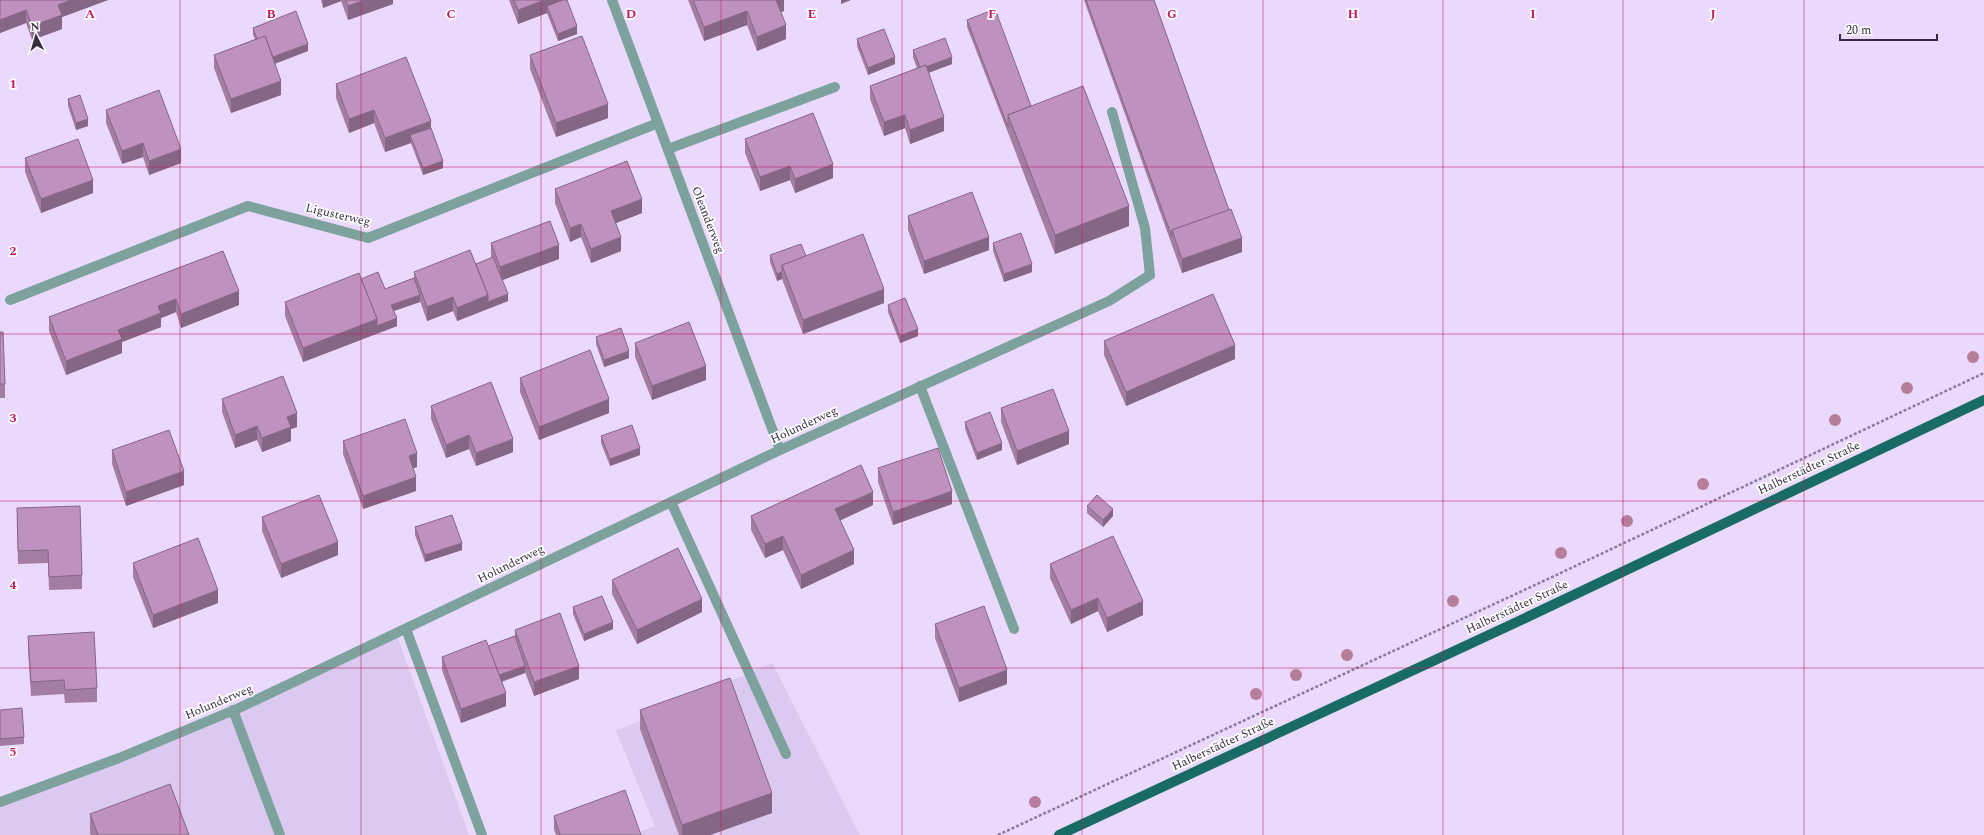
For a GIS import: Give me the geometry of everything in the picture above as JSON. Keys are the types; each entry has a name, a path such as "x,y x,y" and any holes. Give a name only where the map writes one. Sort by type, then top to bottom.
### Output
{"main road":[{"name":"Halberstädter Straße","path":"1059,835 1505,627 1984,400"}],"street":[{"name":"Oleanderweg","path":"612,0 780,450"},
{"path":"668,149 835,87"},
{"name":"Holunderweg","path":"0,802 119,758 233,710 780,450 1109,301 1150,275 1146,228 1112,112"},
{"name":"Ligusterweg","path":"10,300 248,206 368,238 658,123"},
{"path":"920,386 1014,630"},
{"path":"671,502 786,754"},
{"path":"406,628 482,835"},
{"path":"233,710 280,835"}],"path":[{"path":"998,835 1543,582 1984,373"}],"shaded area":[{"path":"396,633 469,835 0,835 0,802 119,758"},
{"path":"772,663 860,835 631,835 655,826 616,731"}],"building":[{"path":"0,0 71,0 58,5 62,15 32,26 26,10 0,20"},
{"path":"346,0 365,0 348,6"},
{"path":"514,0 545,0 518,10"},
{"path":"567,0 577,26 558,34 547,6"},
{"path":"693,0 776,0 786,25 757,37 747,11 704,27"},
{"path":"1086,0 1154,0 1229,210 1172,230 1172,237"},
{"path":"995,9 1031,106 1008,115 1008,127 967,20"},
{"path":"296,11 308,44 273,57 265,36 257,39 253,28"},
{"path":"884,29 895,57 868,68 857,39"},
{"path":"265,36 281,81 231,99 214,55"},
{"path":"582,36 608,104 556,123 530,55"},
{"path":"945,38 952,57 926,67 926,65 920,67 913,50"},
{"path":"406,57 431,121 385,138 374,110 349,119 336,84"},
{"path":"926,65 944,117 910,130 905,115 884,122 870,86"},
{"path":"1083,86 1129,206 1055,235 1008,115"},
{"path":"159,90 181,149 149,161 143,143 122,151 106,110"},
{"path":"80,95 88,119 76,123 68,99"},
{"path":"813,113 833,164 795,179 790,166 760,177 745,139"},
{"path":"431,128 443,161 423,168 410,135"},
{"path":"78,139 93,180 41,199 25,158"},
{"path":"627,161 642,199 611,211 621,237 591,249 581,224 570,228 555,189"},
{"path":"972,192 989,237 924,261 908,216"},
{"path":"1231,209 1242,238 1182,259 1172,230"},
{"path":"550,221 559,245 500,267 491,243"},
{"path":"1021,233 1032,264 1004,274 993,243"},
{"path":"863,234 884,289 803,320 782,265"},
{"path":"801,244 806,256 782,265 782,272 777,274 770,255"},
{"path":"470,250 488,295 457,308 453,297 427,307 414,272"},
{"path":"223,251 239,291 181,314 176,299 158,306 161,313 118,330 122,339 66,361 49,317"},
{"path":"493,257 508,294 488,302 488,295 476,264"},
{"path":"378,272 385,289 414,278 420,295 391,305 397,318 377,326 377,319 361,279"},
{"path":"359,273 377,319 303,348 285,302"},
{"path":"1213,294 1235,345 1126,392 1104,341"},
{"path":"905,298 918,329 900,336 888,305"},
{"path":"689,322 706,366 652,386 635,343"},
{"path":"621,328 629,351 604,360 596,337"},
{"path":"0,332 3,332 5,384 0,384"},
{"path":"590,350 609,399 539,427 520,378"},
{"path":"283,376 297,413 287,417 291,427 262,438 257,426 235,435 222,399"},
{"path":"491,382 513,439 476,453 469,435 446,445 431,406"},
{"path":"1053,389 1069,431 1017,451 1001,408"},
{"path":"990,412 1002,443 977,453 965,422"},
{"path":"405,419 417,453 409,456 416,477 363,496 343,441"},
{"path":"632,425 640,448 610,459 601,436"},
{"path":"169,430 184,471 126,492 112,450"},
{"path":"938,448 952,491 893,512 878,468"},
{"path":"861,465 873,492 835,509 854,550 801,575 783,536 765,544 751,516"},
{"path":"319,495 338,542 281,564 262,517"},
{"path":"1097,495 1113,509 1103,520 1087,506"},
{"path":"80,506 82,575 49,577 48,550 18,551 17,508"},
{"path":"452,515 462,543 425,555 415,527"},
{"path":"1113,536 1143,601 1107,618 1098,598 1071,610 1050,564"},
{"path":"198,538 218,590 153,615 133,563"},
{"path":"678,548 702,599 637,630 612,580"},
{"path":"602,596 613,622 584,634 573,607"},
{"path":"984,606 1007,670 959,688 935,624"},
{"path":"560,613 579,666 534,682 515,630"},
{"path":"94,632 97,688 65,690 64,680 31,682 28,636"},
{"path":"515,636 525,666 499,675 488,646"},
{"path":"486,640 506,693 461,709 442,657"},
{"path":"730,678 772,793 682,825 640,710"},
{"path":"22,708 24,737 0,739 0,710"},
{"path":"170,784 189,835 98,835 90,814"},
{"path":"625,790 641,835 560,835 554,816"}]}
